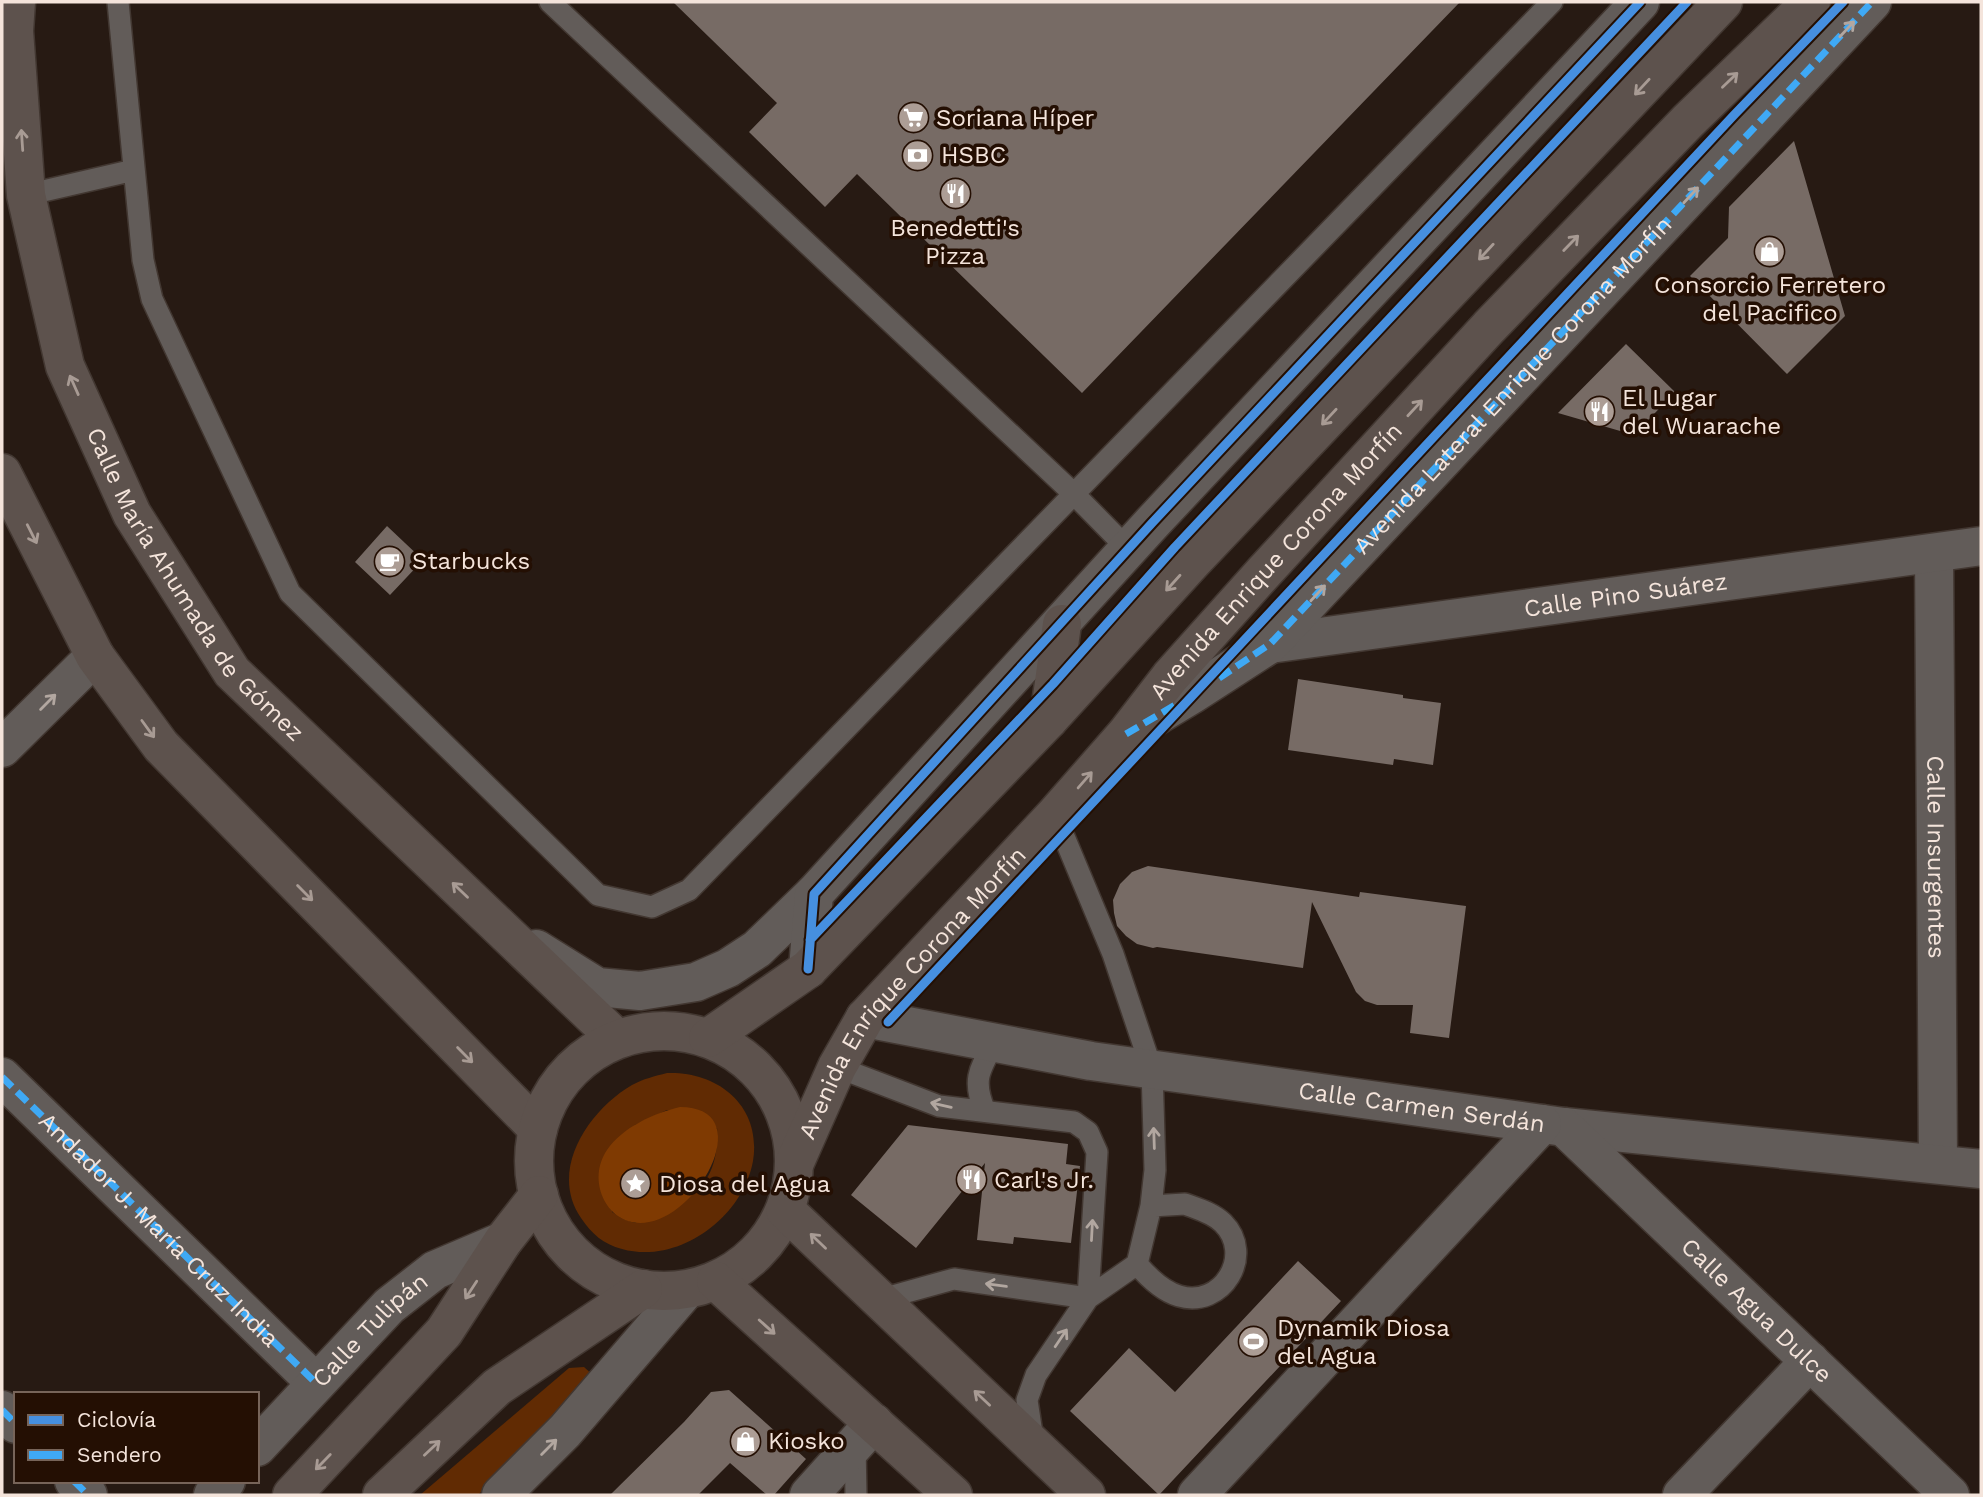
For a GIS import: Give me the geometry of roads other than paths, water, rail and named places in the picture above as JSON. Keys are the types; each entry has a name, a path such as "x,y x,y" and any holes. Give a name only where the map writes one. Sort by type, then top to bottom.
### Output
{"main road":[{"name":"Calle María Ahumada de Gómez","path":"16,2 14,31 26,195 65,366 132,514 232,672 616,1038"},
{"path":"708,1038 808,969 1049,719 1192,562 1723,2"},
{"name":"Avenida Enrique Corona Morfín","path":"794,1162 837,1068 865,1018 1055,815 1126,734 1170,677 1489,327 1688,121 1811,2"},
{"path":"2,473 95,656 161,746 538,1129"},
{"path":"1049,719 1062,624"},
{"name":"Avenida Enrique Corona Morfín","path":"646,1031 678,1031 708,1038 743,1057 771,1086 789,1122 794,1162 792,1186 785,1210 769,1240 745,1264 701,1285 643,1289 607,1278 577,1257 553,1229 539,1195 534,1162 538,1129 554,1091 581,1059 616,1038 646,1031"},
{"path":"292,1495 444,1332 503,1241 539,1195"},
{"path":"785,1210 1086,1495"},
{"path":"701,1285 865,1434 953,1495"},
{"path":"382,1495 497,1387 643,1289"}],"street":[{"path":"487,916 597,987 640,991 696,982 728,968 757,949 814,894 1128,549 1640,2"},
{"name":"Avenida Lateral Enrique Corona Morfín","path":"1126,734 1270,644 1872,2"},
{"name":"Calle Pino Suárez","path":"1270,644 1981,546"},
{"name":"Calle Insurgentes","path":"1934,553 1938,1164"},
{"path":"2,748 95,656"},
{"path":"808,969 814,894"},
{"name":"Calle Carmen Serdán","path":"865,1018 1152,1070 1553,1125 1981,1169"},
{"name":"Andador J. María Cruz India","path":"2,1077 316,1383"},
{"path":"1197,1495 1553,1125"},
{"name":"Calle Agua Dulce","path":"1553,1125 1810,1361 1950,1495"},
{"name":"Calle Tulipán","path":"259,1445 389,1306 435,1270 503,1241"},
{"name":"Avenida Enrique Corona Morfín","path":"501,1495 565,1431 701,1285"},
{"path":"1682,1495 1810,1361"},
{"path":"809,1495 865,1434"}],"lane":[{"path":"118,2 143,260 152,299 290,593 598,895 652,907 689,890 1552,2"},
{"path":"550,2 1073,493 1128,549"},
{"path":"26,195 134,170"},
{"path":"1033,1446 1027,1400 1036,1375 1088,1298 1137,1264 1151,1206 1155,1170 1152,1070 1113,954 1055,815"},
{"path":"985,1111 978,1097 976,1082 994,1043"},
{"path":"837,1068 939,1106 1074,1122 1088,1132 1097,1152 1088,1298"},
{"path":"1137,1264 1159,1287 1177,1296 1191,1299 1206,1297 1220,1289 1230,1278 1235,1264 1236,1248 1222,1221 1185,1204 1151,1206"},
{"path":"878,1300 954,1279 1088,1298"},
{"path":"856,1495 865,1434"}],"place":[{"name":"Soriana Híper","path":"913,118"},
{"name":"HSBC","path":"918,155"},
{"name":"Benedetti's Pizza","path":"955,194"},
{"name":"Consorcio Ferretero del Pacifico","path":"1770,251"},
{"name":"El Lugar del Wuarache","path":"1599,412"},
{"name":"Starbucks","path":"389,561"},
{"name":"Carl's Jr.","path":"971,1180"},
{"name":"Diosa del Agua","path":"636,1184"},
{"name":"Dynamik Diosa del Agua","path":"1254,1342"},
{"name":"Kiosko","path":"745,1441"}]}
